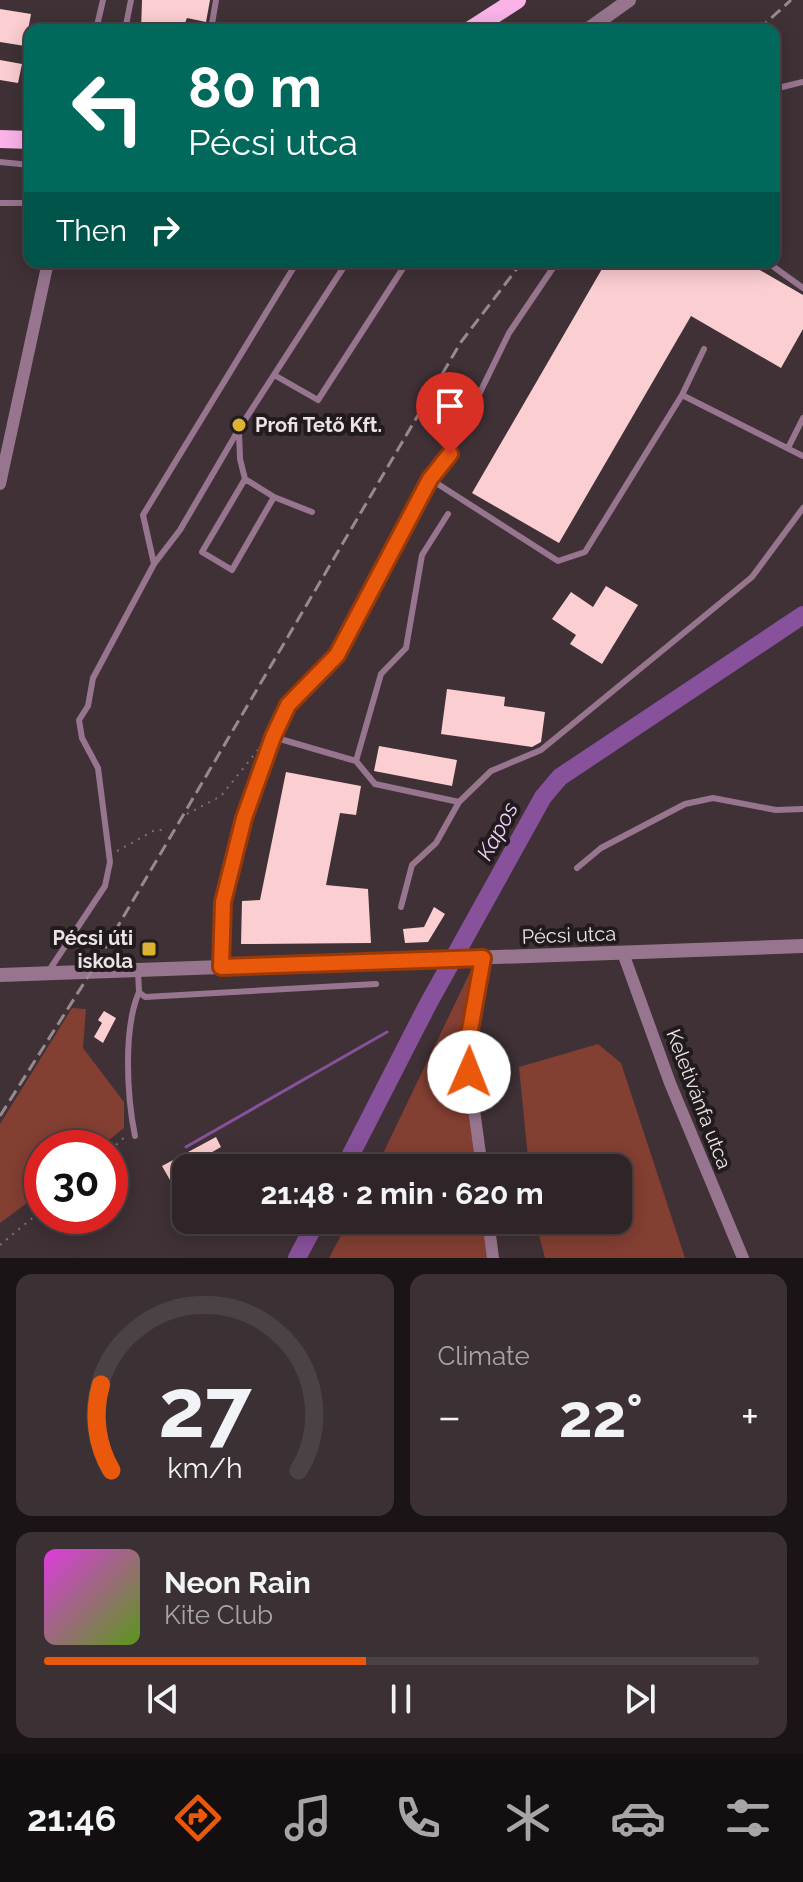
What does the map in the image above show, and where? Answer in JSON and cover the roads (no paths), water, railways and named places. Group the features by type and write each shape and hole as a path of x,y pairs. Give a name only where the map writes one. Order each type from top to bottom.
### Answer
{"main road":[{"path":"479,24 517,0"},
{"path":"0,139 24,140"}],"street":[{"path":"595,24 629,0"},
{"path":"0,484 47,268"},
{"name":"Pécsi utca","path":"0,975 803,946"},
{"name":"Keletivánfa utca","path":"623,953 675,1098 743,1258"},
{"path":"477,958 466,1052 480,1154"},
{"path":"490,1234 493,1258"}],"lane":[{"path":"97,24 103,0"},
{"path":"126,24 131,0"},
{"path":"212,24 216,0"},
{"path":"780,88 803,82"},
{"path":"0,162 24,164"},
{"path":"0,203 24,203"},
{"path":"154,564 143,515 293,268"},
{"path":"47,974 105,886 110,862 98,768 82,738 79,720 88,706 93,678 154,564 180,530 239,429 343,268"},
{"path":"276,376 318,400 403,268"},
{"path":"221,967 223,902 244,818 288,705 337,655 414,507 455,446 509,333 553,268"},
{"path":"775,268 803,288"},
{"path":"430,479 558,561 585,552 682,395 704,349"},
{"path":"682,395 803,456"},
{"path":"788,448 803,418"},
{"path":"239,429 240,459 245,479 274,497 312,512"},
{"path":"450,454 446,439 449,432 455,439 455,446"},
{"path":"245,479 202,552 232,570 274,497"},
{"path":"401,907 412,865 436,843 459,802 491,771 541,750 752,577 803,508"},
{"path":"356,761 381,674 406,648 422,555 448,514"},
{"path":"273,737 356,761 375,784 459,802"},
{"path":"577,868 601,848 685,804 713,798 776,810 803,809"},
{"path":"134,1132 129,1101 131,1018 139,992 138,971"},
{"path":"139,992 145,997 376,984"}],"waterway":[{"name":"Kapos","path":"351,1154 427,1006 543,797 560,777 803,615"},
{"path":"186,1147 387,1032"},
{"name":"Kapos","path":"297,1258 310,1234"}],"railway":[{"path":"765,24 791,0"},
{"path":"0,1116 91,972 461,342 517,268"}],"place":[{"name":"Profi Tető Kft.","path":"239,425"},
{"name":"Pécsi úti iskola","path":"149,949"}]}
